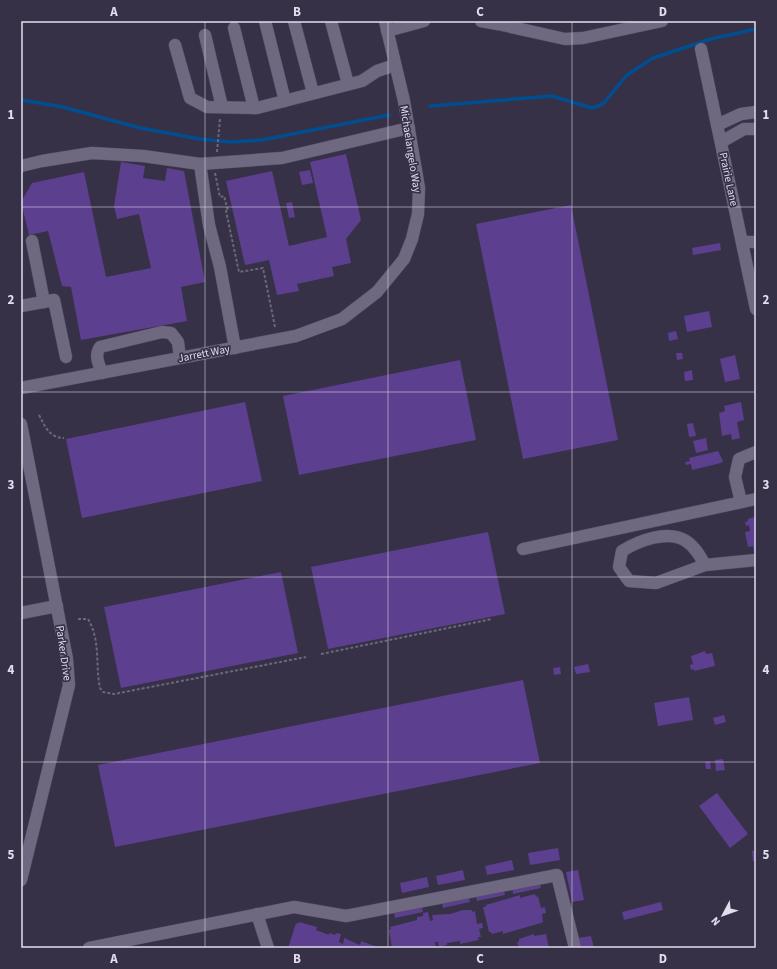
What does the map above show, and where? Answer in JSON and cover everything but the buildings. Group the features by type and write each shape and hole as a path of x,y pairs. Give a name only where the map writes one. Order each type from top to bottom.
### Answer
{"street":[{"path":"265,21 285,100"},
{"path":"294,21 313,93"},
{"path":"331,21 348,84"},
{"path":"386,26 424,21"},
{"path":"481,21 498,22 566,39 582,38 662,21"},
{"name":"Michaelangelo Way","path":"377,292 404,259 412,239 418,214 419,188 409,128 386,26"},
{"path":"234,28 254,108"},
{"path":"206,35 222,107"},
{"path":"175,45 190,98 208,107 254,108 362,81 377,70 395,65"},
{"name":"Prairie Lane","path":"701,49 756,307"},
{"path":"717,125 741,114 756,112"},
{"path":"21,166 92,153 143,156 200,164 282,158 409,128"},
{"path":"721,142 744,129 756,129"},
{"path":"200,164 209,225 220,267 235,348"},
{"path":"32,241 44,302"},
{"path":"742,242 756,242"},
{"name":"Jarrett Way","path":"21,388 296,336 342,319 377,292"},
{"path":"21,306 54,300 66,357"},
{"path":"102,373 97,358 97,352 100,347 162,332 171,333 178,342 180,358"},
{"name":"Parker Drive","path":"21,424 67,658 69,685 25,846 21,880"},
{"path":"741,502 735,477 739,459 756,452"},
{"path":"524,549 756,499"},
{"path":"705,565 697,552 685,540 664,536 637,542 622,551 619,567 629,581 656,582 705,565 756,560"},
{"path":"21,613 57,606"},
{"path":"89,948 294,907 346,916 557,875 575,948"},
{"path":"257,914 268,948"}],"path":[{"path":"217,156 220,123"},
{"path":"215,170 220,197 224,196 228,210 226,211 239,272 263,268 275,327"},
{"path":"39,415 51,435 57,438 64,438"},
{"path":"78,619 88,619 91,624 96,640 100,688 107,694 306,657"},
{"path":"321,654 492,619"}],"waterway":[{"path":"430,106 552,96 592,108 603,104 627,75 653,58 711,39 756,29"},
{"path":"21,100 63,107 140,128 200,139 231,142 262,140 389,115"}]}
